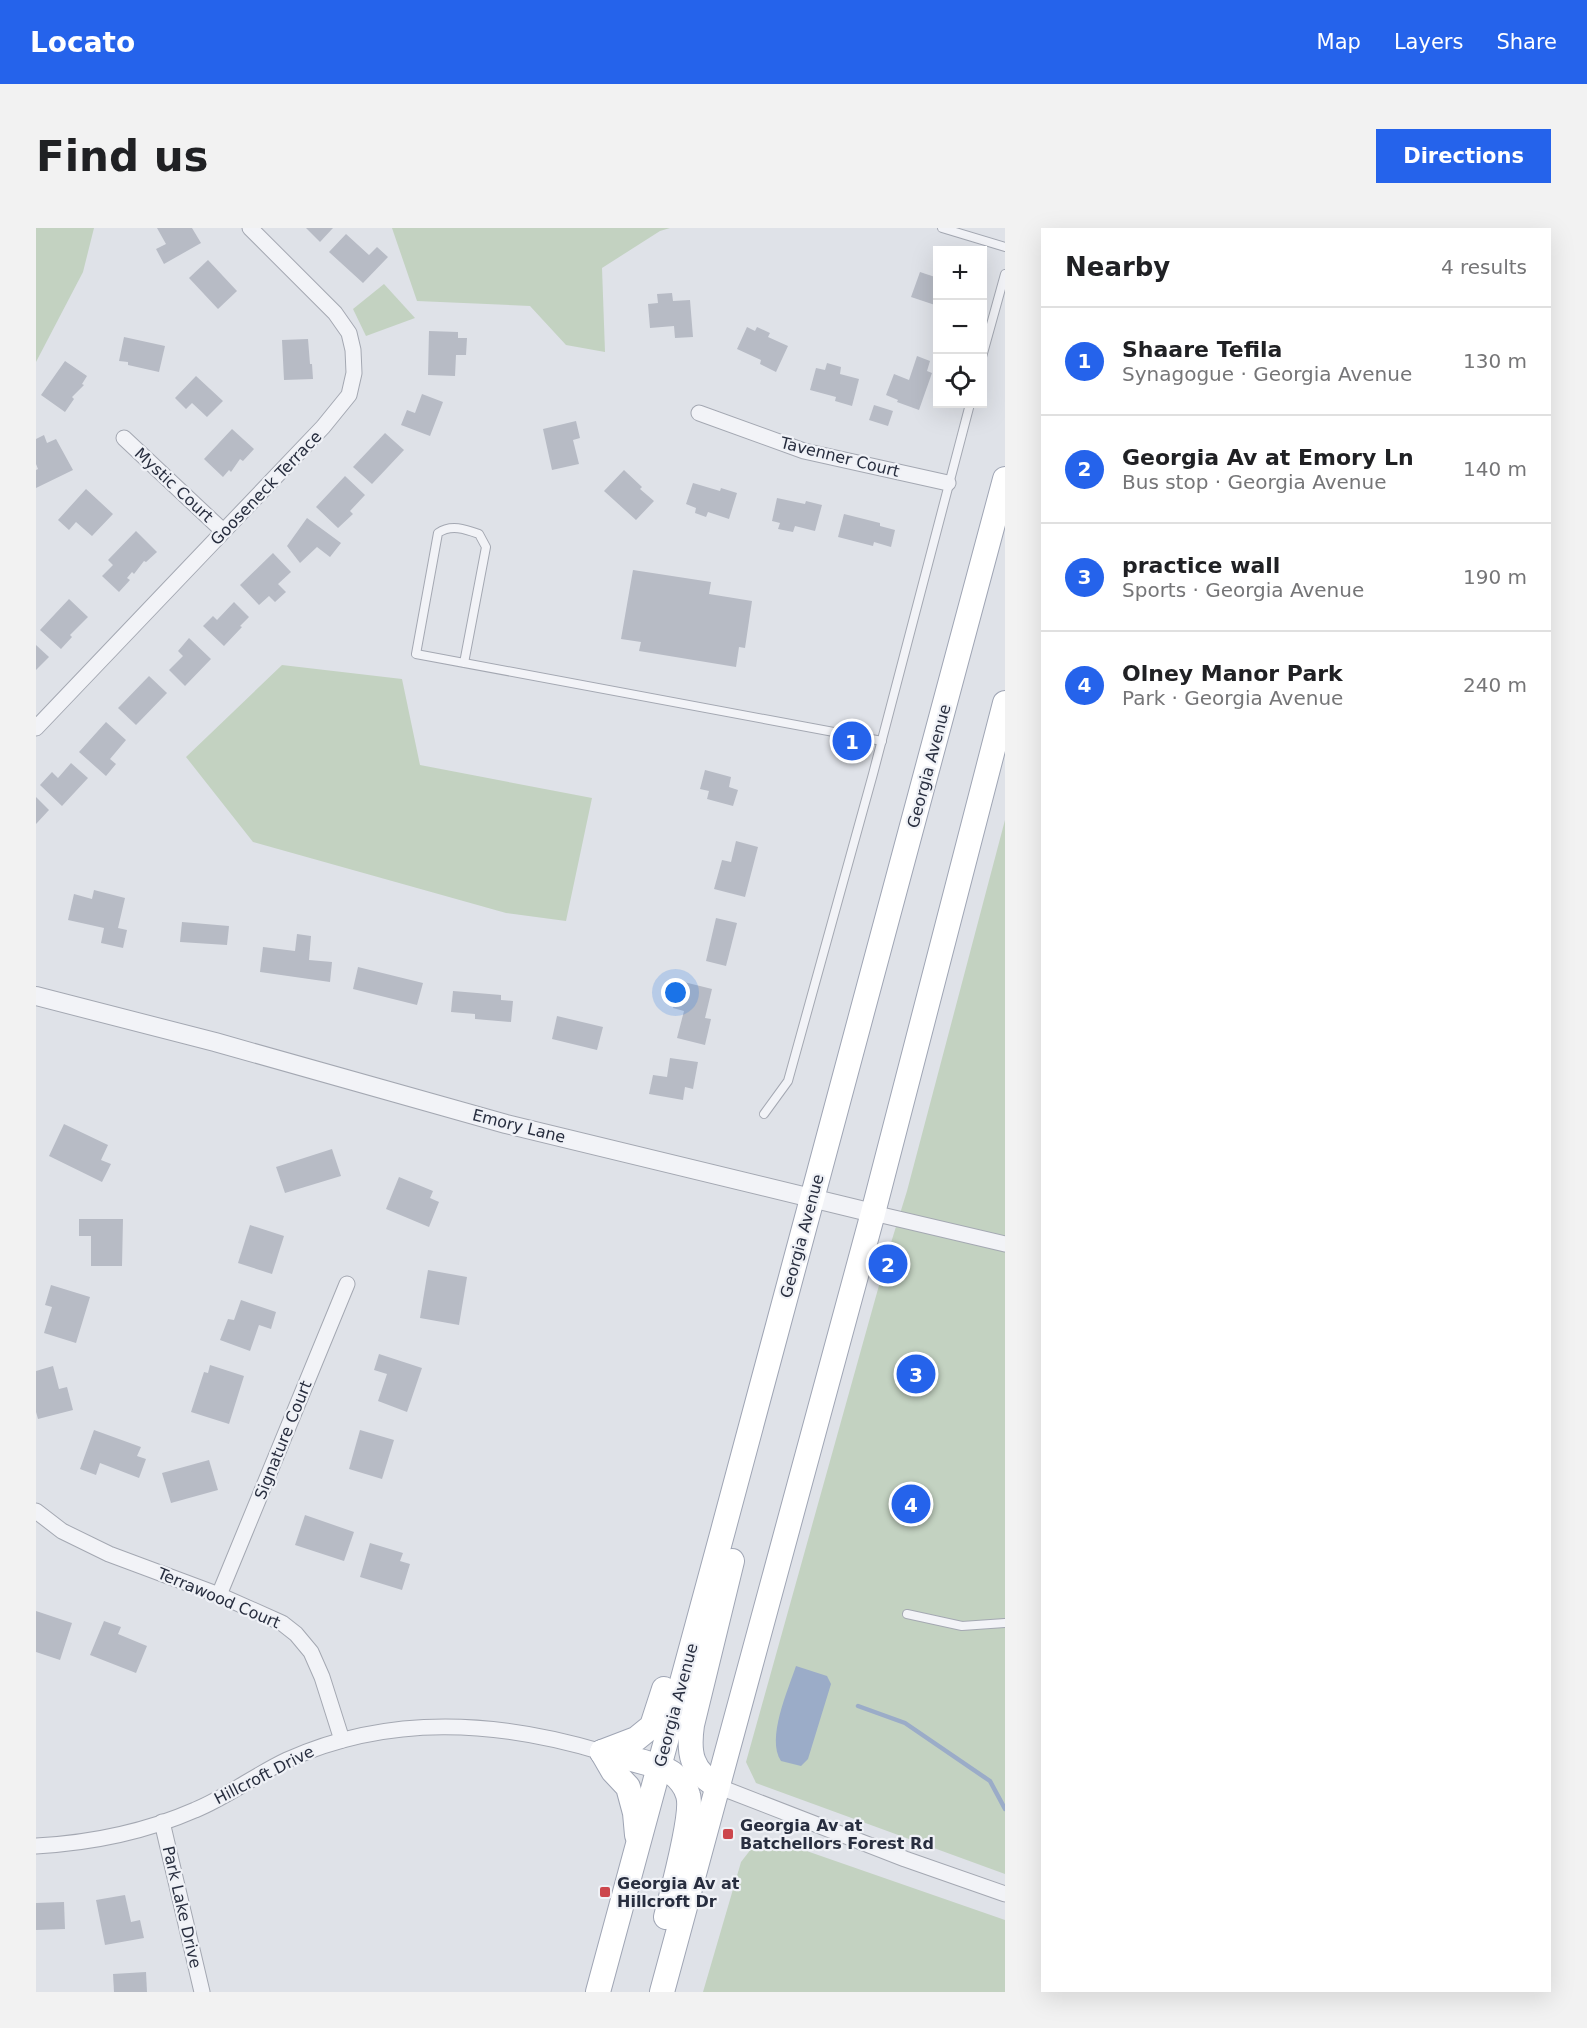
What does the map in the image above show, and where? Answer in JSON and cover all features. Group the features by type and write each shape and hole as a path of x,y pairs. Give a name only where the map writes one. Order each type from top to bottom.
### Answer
{"main road":[{"name":"Georgia Avenue","path":"598,1992 1005,479"},
{"path":"662,1992 873,1213 1005,703"},
{"path":"717,1786 700,1774 691,1755 690,1743 733,1554 724,1527"},
{"path":"602,1752 636,1739 652,1726 666,1681 680,1649 701,1615"},
{"path":"602,1752 659,1767 672,1773 685,1787 689,1806 653,1992"},
{"path":"602,1752 613,1771 628,1787 635,1813 638,1848"}],"street":[{"name":"Gooseneck Terrace","path":"36,728 324,427 349,395 354,373 353,350 349,333 335,313 250,228"},
{"name":"Tavenner Court","path":"699,413 804,451 948,483"},
{"name":"Mystic Court","path":"124,438 223,531"},
{"name":"Emory Lane","path":"36,996 215,1042 506,1124 1005,1244"},
{"name":"Signature Court","path":"219,1595 347,1284"},
{"name":"Terrawood Court","path":"36,1511 62,1531 109,1554 219,1595 282,1623 296,1634 311,1652 322,1677 342,1740"},
{"name":"Hillcroft Drive","path":"36,1846 73,1844 162,1822 196,1810 286,1761 342,1740 382,1731 424,1726 467,1726 561,1739 602,1752"},
{"path":"717,1786 905,1859 1005,1894"},
{"name":"Park Lake Drive","path":"162,1822 202,1992"}],"lane":[{"path":"942,228 1005,247"},
{"path":"983,354 1005,274"},
{"path":"764,1114 788,1081 882,741 969,408"},
{"path":"464,663 486,547 479,534 464,528 446,527 438,533 416,654 464,663 882,741"},
{"path":"907,1614 962,1626 1005,1623"}],"green space":[{"path":"36,228 94,228 83,272 36,362"},
{"path":"392,228 670,228 660,231 602,268 605,352 566,345 530,306 417,301"},
{"path":"384,284 415,318 366,336 353,309"},
{"path":"282,665 402,679 420,765 592,798 566,921 506,913 253,842 186,757"},
{"path":"1005,820 1005,1874 756,1783 746,1762 907,1191"},
{"path":"758,1840 775,1840 1005,1920 1005,1992 703,1992 741,1862"}],"water":[{"path":"796,1666 827,1676 831,1684 808,1759 801,1766 781,1761 777,1752 776,1740 780,1714"}],"building":[{"path":"157,228 192,228 201,243 164,264 156,249 166,244"},
{"path":"306,228 333,228 320,242"},
{"path":"346,234 369,255 377,247 388,257 363,283 329,252"},
{"path":"208,260 237,291 218,309 189,278"},
{"path":"920,272 933,276 933,304 911,297"},
{"path":"672,293 673,301 690,300 693,337 675,338 674,326 650,328 648,304 658,303 657,294"},
{"path":"747,327 755,331 757,327 770,333 768,337 788,346 776,372 760,364 761,360 737,349"},
{"path":"429,331 458,332 458,338 467,338 466,355 456,355 455,376 428,375"},
{"path":"124,337 165,346 159,372 119,361"},
{"path":"308,339 313,379 284,380 282,340"},
{"path":"917,356 930,361 927,371 932,373 919,410 897,402 898,400 886,395 894,374 909,380"},
{"path":"65,361 87,376 82,384 84,385 72,397 74,399 65,412 41,395"},
{"path":"827,363 841,367 840,374 859,379 852,406 835,401 836,397 810,390 816,368 825,370"},
{"path":"196,376 223,401 207,417 192,403 186,409 175,398"},
{"path":"422,394 443,402 430,436 401,425 407,410 415,413"},
{"path":"874,405 893,411 888,426 869,420"},
{"path":"576,421 580,438 573,440 579,464 552,470 543,429"},
{"path":"232,429 254,449 243,461 240,459 231,472 229,470 223,477 204,459"},
{"path":"385,433 404,450 372,484 353,467"},
{"path":"44,435 47,443 56,439 73,470 36,488 36,470 38,469 36,439"},
{"path":"624,470 654,501 636,520 604,491"},
{"path":"345,476 365,495 350,511 353,514 338,528 316,507"},
{"path":"693,483 720,491 721,488 737,493 729,519 708,512 706,517 695,513 696,508 686,504"},
{"path":"86,489 113,514 92,536 76,522 69,530 58,520"},
{"path":"777,498 822,505 815,531 795,526 793,532 778,529 780,523 772,521"},
{"path":"844,514 880,523 880,526 895,530 891,547 874,542 873,546 838,537"},
{"path":"307,518 341,543 330,557 317,547 300,563 287,546"},
{"path":"136,531 157,552 146,562 144,561 134,574 132,572 127,578 130,580 119,592 102,576 113,565 108,560"},
{"path":"273,553 291,572 278,584 286,592 275,602 269,596 259,605 240,585"},
{"path":"633,570 711,582 709,594 752,601 745,648 739,647 736,667 639,651 641,642 621,639"},
{"path":"69,599 88,617 70,635 72,637 61,649 40,630"},
{"path":"234,602 249,617 224,646 203,626 213,616 217,620"},
{"path":"189,638 211,659 185,686 169,670 183,656 178,651"},
{"path":"36,645 49,657 36,670"},
{"path":"149,676 167,693 136,725 118,708"},
{"path":"106,722 126,740 110,759 116,764 106,776 79,752"},
{"path":"71,763 88,778 62,806 40,785 52,772 58,778"},
{"path":"705,770 731,777 729,787 738,790 733,806 707,799 709,791 700,789"},
{"path":"36,797 49,810 36,824"},
{"path":"736,841 758,847 745,897 714,889 722,860 731,862"},
{"path":"94,890 125,898 118,928 127,930 123,948 101,943 104,928 68,920 74,894 92,899"},
{"path":"716,918 737,923 726,966 706,961"},
{"path":"182,922 229,926 227,945 180,942"},
{"path":"297,934 311,936 309,960 332,962 330,982 260,972 263,947 295,951"},
{"path":"358,967 423,983 417,1005 353,989"},
{"path":"680,981 712,989 705,1018 711,1019 705,1045 677,1038 684,1011 673,1008"},
{"path":"453,991 501,995 501,1000 513,1001 511,1022 475,1019 475,1014 451,1012"},
{"path":"557,1016 603,1027 597,1050 552,1039"},
{"path":"670,1058 698,1062 693,1089 685,1087 683,1100 649,1094 653,1075 667,1077"},
{"path":"64,1124 108,1145 101,1160 111,1164 102,1182 49,1156"},
{"path":"332,1149 341,1176 285,1193 276,1167"},
{"path":"399,1177 433,1191 430,1198 439,1202 429,1227 386,1209"},
{"path":"79,1219 123,1219 122,1266 91,1266 91,1236 79,1236"},
{"path":"250,1225 284,1236 272,1274 238,1263"},
{"path":"428,1270 467,1277 459,1325 420,1318"},
{"path":"51,1285 90,1297 76,1343 44,1333 52,1307 45,1305"},
{"path":"241,1300 276,1312 271,1329 259,1325 250,1351 220,1340 228,1319 234,1320"},
{"path":"379,1354 422,1368 407,1412 378,1401 387,1374 374,1370"},
{"path":"210,1365 244,1376 229,1424 191,1412 204,1372 208,1373"},
{"path":"53,1366 59,1389 67,1387 73,1410 38,1419 36,1371"},
{"path":"94,1430 141,1447 137,1456 146,1459 139,1478 100,1463 96,1475 80,1469"},
{"path":"360,1430 394,1440 382,1479 349,1469"},
{"path":"209,1460 218,1490 171,1503 162,1473"},
{"path":"305,1515 354,1532 344,1561 295,1545"},
{"path":"370,1543 403,1553 400,1561 410,1564 402,1590 360,1577"},
{"path":"36,1611 72,1623 60,1660 36,1652"},
{"path":"104,1621 121,1627 118,1634 147,1646 136,1673 90,1655"},
{"path":"125,1895 131,1922 140,1920 144,1938 105,1945 96,1900"},
{"path":"64,1902 65,1929 36,1930 36,1903"},
{"path":"146,1972 147,1992 114,1992 113,1974"}],"waterway":[{"path":"858,1706 905,1723 990,1781 1005,1809"}],"place":[{"name":"Shaare Tefila","path":"852,741"},
{"name":"Georgia Av at Emory Ln","path":"888,1264"},
{"name":"practice wall","path":"916,1374"},
{"name":"Olney Manor Park","path":"911,1504"},
{"name":"Georgia Av at Batchellors Forest Rd","path":"728,1834"},
{"name":"Georgia Av at Hillcroft Dr","path":"605,1892"}]}
